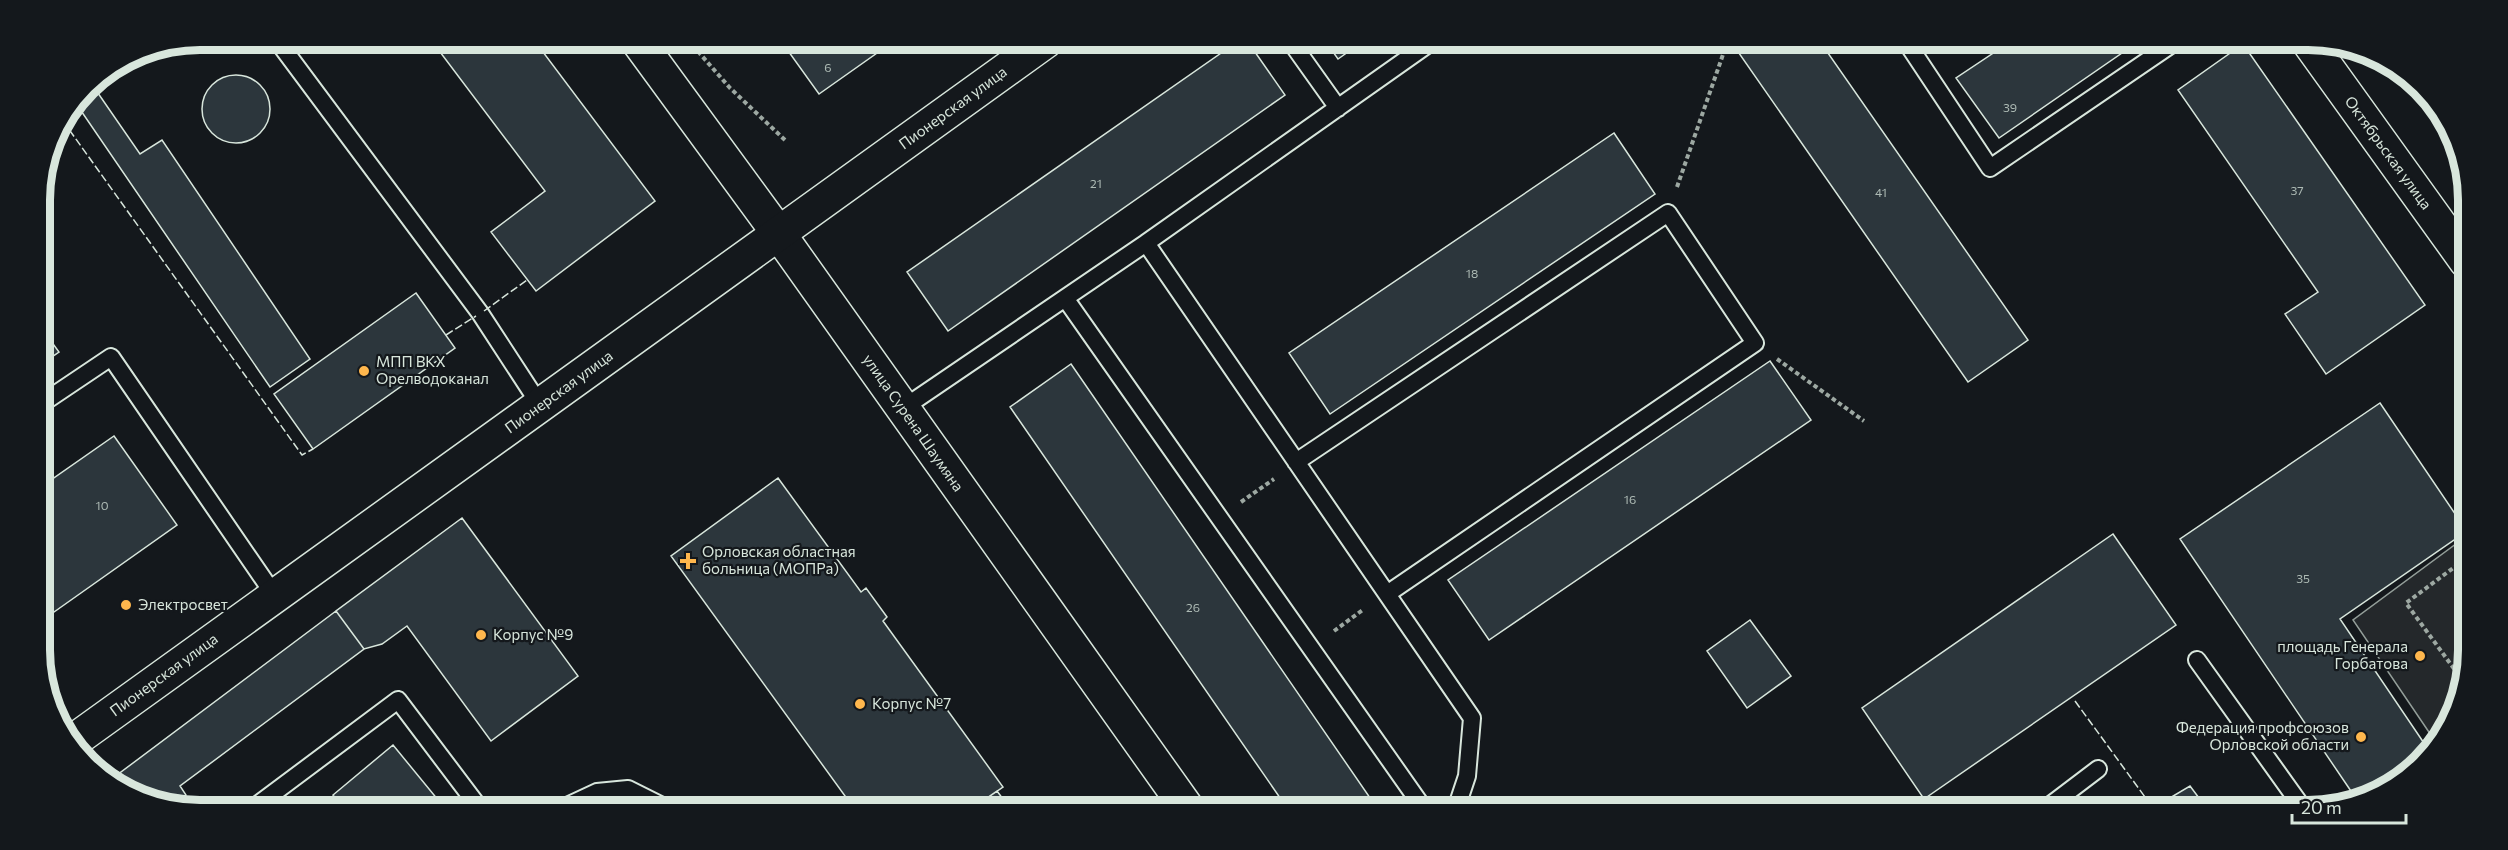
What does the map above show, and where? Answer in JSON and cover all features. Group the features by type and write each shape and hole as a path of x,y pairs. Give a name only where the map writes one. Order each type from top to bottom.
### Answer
{"main road":[{"name":"улица Сурена Шаумяна","path":"645,50 1181,800"},
{"name":"Пионерская улица","path":"78,738 1034,50"},
{"name":"Октябрьская улица","path":"2315,50 2458,250"}],"lane":[{"path":"284,50 480,314 540,405"},
{"path":"1297,50 1338,108"},
{"path":"902,409 1146,243 1420,50"},
{"path":"1912,50 1990,168 2163,50"},
{"path":"1296,462 1668,213 1755,343 1387,594"},
{"path":"1146,243 1472,718 1467,776 1459,800"},
{"path":"1065,298 1418,800"},
{"path":"50,397 111,357 275,596"},
{"path":"2197,660 2297,800"},
{"path":"264,800 398,700 473,800"},
{"path":"2057,800 2098,769"},
{"path":"580,800 597,792 628,789 650,800"}],"path":[{"path":"697,50 729,88 786,141"},
{"path":"1668,213 1725,50"},
{"path":"1755,343 1864,422"},
{"path":"1220,518 1296,462"},
{"path":"2457,672 2406,603 2458,564"},
{"path":"1310,647 1387,594"}],"shaded area":[{"name":"площадь Генерала Горбатова","path":"2458,542 2457,670 2451,699 2431,736 2353,620"}],"building":[{"path":"439,50 542,50 655,201 536,291 491,232 545,191"},
{"path":"787,50 881,50 819,94"},
{"path":"1226,50 1254,50 1285,95 948,331 907,272"},
{"path":"1332,50 1351,50 1338,59"},
{"path":"1737,50 1826,50 2028,340 1968,382"},
{"path":"1998,50 2126,50 1999,138 1956,78"},
{"path":"2235,50 2247,50 2425,305 2326,374 2285,314 2318,292 2178,90"},
{"path":"229,75 243,75 255,80 265,90 270,109 265,128 255,138 243,143 229,143 217,138 207,128 202,116 202,102 207,90 217,80"},
{"path":"96,91 140,154 162,140 310,359 270,387 80,109"},
{"path":"1614,133 1655,194 1330,414 1289,353"},
{"name":"МПП ВКХ Орелводоканал","path":"416,293 455,348 313,449 274,394"},
{"path":"50,340 59,352 50,358"},
{"path":"1770,361 1811,420 1489,640 1448,580"},
{"path":"1071,364 1371,800 1281,800 1010,407"},
{"path":"2380,403 2458,518 2458,537 2340,619 2425,744 2421,749 2400,769 2375,785 2353,794 2180,539"},
{"path":"114,436 177,525 54,612 50,606 50,481"},
{"name":"Корпус №7","path":"778,478 861,592 866,588 887,617 883,621 1003,787 984,800 848,800 671,556"},
{"name":"Корпус №9","path":"462,518 578,676 491,741 407,626 382,644 364,649 336,611"},
{"path":"2113,534 2176,625 1924,799 1862,708"},
{"path":"336,611 364,649 180,786 186,795 180,799 142,789 117,775"},
{"path":"1750,620 1791,676 1747,708 1707,651"},
{"path":"393,745 438,800 337,800 333,795"},
{"path":"2190,786 2200,800 2166,800"},
{"path":"997,791 1004,800 984,800"}],"fence":[{"path":"68,128 302,455 313,449"},
{"path":"484,311 527,280"},
{"path":"446,335 476,316"},
{"path":"2075,701 2147,800"}],"place":[{"name":"МПП ВКХ Орелводоканал","path":"364,371"},
{"name":"Орловская областная больница (МОПРа)","path":"688,561"},
{"name":"Электросвет","path":"126,605"},
{"name":"Корпус №9","path":"481,635"},
{"name":"площадь Генерала Горбатова","path":"2420,656"},
{"name":"Корпус №7","path":"860,704"},
{"name":"Федерация профсоюзов Орловской области","path":"2361,737"}]}
